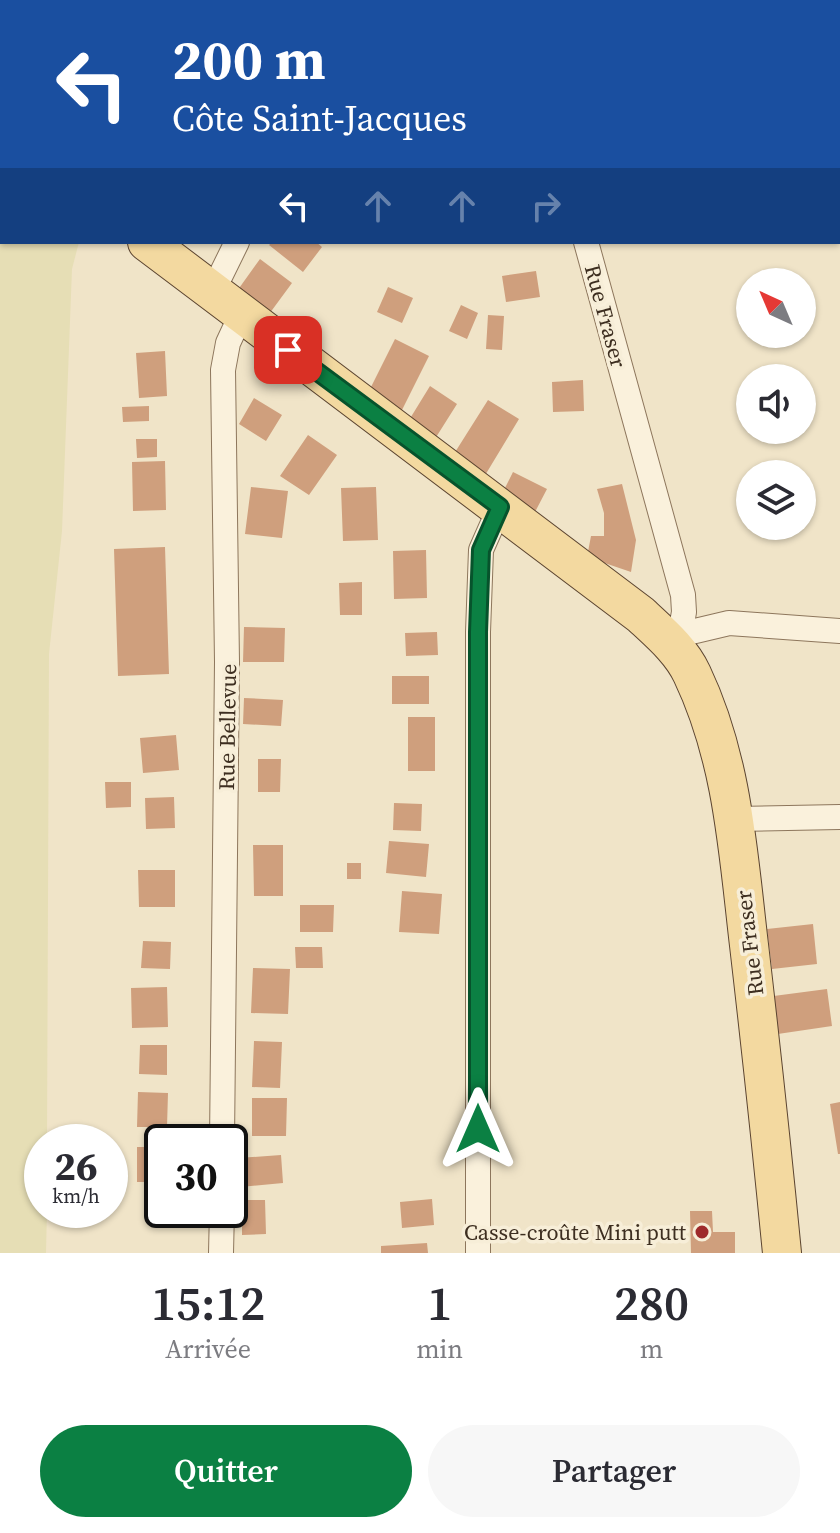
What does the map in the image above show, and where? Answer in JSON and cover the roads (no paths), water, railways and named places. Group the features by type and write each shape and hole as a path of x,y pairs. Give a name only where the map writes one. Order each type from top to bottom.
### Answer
{"main road":[{"path":"150,244 641,615 682,633"},
{"name":"Rue Fraser","path":"682,633 691,671 721,749 735,819 782,1253"}],"street":[{"name":"Rue Bellevue","path":"222,1124 227,662 223,370 228,343 227,304 237,244"},
{"name":"Rue Fraser","path":"587,244 683,595 682,633"},
{"path":"478,1253 478,632 481,550 500,507"},
{"path":"682,633 729,623 840,631"},
{"path":"735,819 840,817"},
{"path":"221,1253 222,1228"}],"place":[{"name":"Casse-croûte Mini putt","path":"702,1232"}]}
